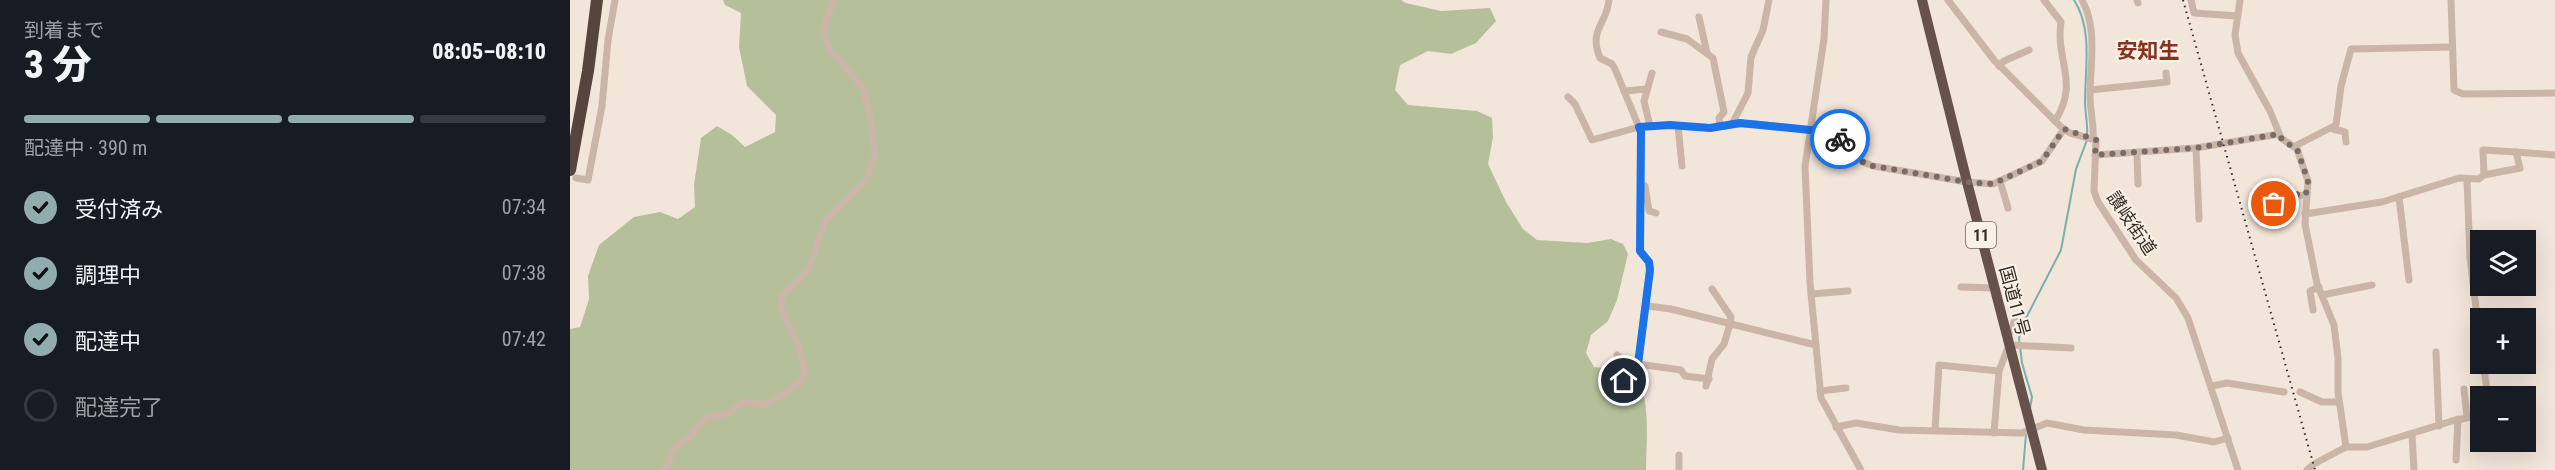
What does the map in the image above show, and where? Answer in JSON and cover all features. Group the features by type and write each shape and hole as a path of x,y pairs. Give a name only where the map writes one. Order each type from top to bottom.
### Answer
{"highway":[{"path":"573,174 597,0"},
{"name":"国道11号","path":"1922,0 2042,470"}],"street":[{"path":"573,174 588,180 602,106 608,40 615,0"},
{"path":"662,470 666,467 674,447 690,437 706,418 729,412 743,402 764,405 771,402 800,383 805,373 799,347 781,309 782,296 809,268 825,221 866,180 875,156 870,115 862,88 830,50 824,34 825,23 834,0"},
{"path":"1609,0 1595,37 1597,52 1600,58 1612,64 1615,69 1641,132 1640,251 1649,262 1650,270 1638,364 1629,380 1624,381 1626,363 1617,355"},
{"path":"1732,124 1748,93 1751,57 1763,30 1769,0"},
{"path":"1826,0 1824,39 1805,179 1811,294 1820,391 1836,427 1861,470"},
{"path":"1948,0 1999,66 2055,121 2070,133 2093,138"},
{"path":"2044,0 2061,22 2059,44 2067,76 2067,90 2055,121"},
{"name":"讃岐街道","path":"2082,0 2087,9 2092,42 2090,90 2093,138 2096,140 2094,190 2098,202 2136,260 2183,307 2195,336 2238,470"},
{"path":"2191,0 2194,13 2238,16"},
{"path":"2240,0 2235,44 2238,53 2270,111 2279,134 2285,143 2295,146 2333,129 2336,125 2341,86 2351,49 2452,47"},
{"path":"2451,0 2452,83 2457,93 2555,93"},
{"path":"1700,17 1707,53"},
{"path":"1660,32 1687,39 1713,58 1724,112 1719,118 1720,126"},
{"path":"1999,66 2004,61 2029,50"},
{"path":"1650,126 1644,101 1652,73"},
{"path":"2090,90 2167,82 2166,73"},
{"path":"1624,91 1647,89"},
{"path":"1568,97 1575,104 1592,140 1650,126 1710,128 1732,124 1756,124 1830,132 1863,162 1873,166 1986,185 2000,181 2042,161 2064,129"},
{"path":"1678,126 1683,154 1682,166"},
{"path":"2333,129 2345,132 2346,142"},
{"path":"2095,155 2196,148 2279,134"},
{"path":"2295,146 2308,181 2305,224 2320,291 2334,325 2346,447"},
{"path":"2196,148 2199,219"},
{"path":"2484,175 2483,150 2555,155"},
{"path":"2305,214 2374,204 2455,179 2479,179 2484,175 2520,168 2516,152"},
{"path":"2137,153 2138,184"},
{"path":"2467,180 2470,257 2476,308"},
{"path":"2000,181 2008,208"},
{"path":"1641,183 1645,186 1649,211 1656,213"},
{"path":"2261,192 2265,203 2270,204 2300,193 2306,194"},
{"path":"2399,197 2409,280"},
{"path":"2313,310 2310,291 2372,285"},
{"path":"1961,287 1995,288"},
{"path":"1638,364 1681,370 1685,376 1707,383 1712,359 1724,344 1731,317 1712,289"},
{"path":"1811,294 1848,291"},
{"path":"1647,306 1671,309 1816,345"},
{"path":"1994,433 1999,371 2015,320"},
{"path":"2009,342 2071,348"},
{"path":"2436,352 2439,426"},
{"path":"1935,430 1939,365 1999,371"},
{"path":"2212,387 2227,383 2284,392"},
{"path":"1820,391 1846,388"},
{"path":"2464,389 2467,417"},
{"path":"2300,392 2322,402 2340,402"},
{"path":"2307,470 2346,447 2367,447 2470,417"},
{"path":"2456,460 2458,419"},
{"path":"1836,427 1856,423 1899,430 2022,433 2047,423 2084,430 2176,435 2214,442 2228,438"},
{"path":"2412,435 2414,470"},
{"path":"1679,455 1679,470"}],"green space":[{"path":"723,0 1401,0 1441,11 1490,8 1496,21 1476,43 1451,54 1428,51 1400,65 1395,90 1408,105 1477,111 1492,118 1493,137 1488,164 1506,202 1523,229 1537,240 1587,243 1611,239 1623,244 1628,254 1617,300 1608,321 1591,335 1586,353 1594,367 1617,369 1629,366 1637,376 1645,401 1646,470 570,470 570,329 580,327 589,299 588,276 599,245 634,217 660,212 678,219 695,207 694,185 701,138 717,126 732,135 745,147 775,132 776,115 747,86 739,47 741,13 725,5"}],"waterway":[{"path":"2074,0 2080,11 2086,36 2087,135"},
{"path":"2030,408 2032,397 2022,363 2019,338 2024,322 2061,250 2076,169 2087,140"},
{"path":"2023,470 2026,434"}],"railway":[{"path":"2183,0 2315,470"}],"way so far":[{"path":"1840,139 1863,162 1873,166 1986,185 2027,170 2042,161 2064,129 2070,133 2096,140 2095,155 2196,148 2279,134 2285,143 2297,149 2308,181 2306,194 2300,193 2274,204"}],"district":[{"name":"安知生","path":"2148,51"}],"route":[{"path":"1624,381 1629,380 1638,364 1650,270 1646,256 1640,251 1642,178 1639,127 1670,125 1710,128 1740,123 1830,132 1840,139"}]}
